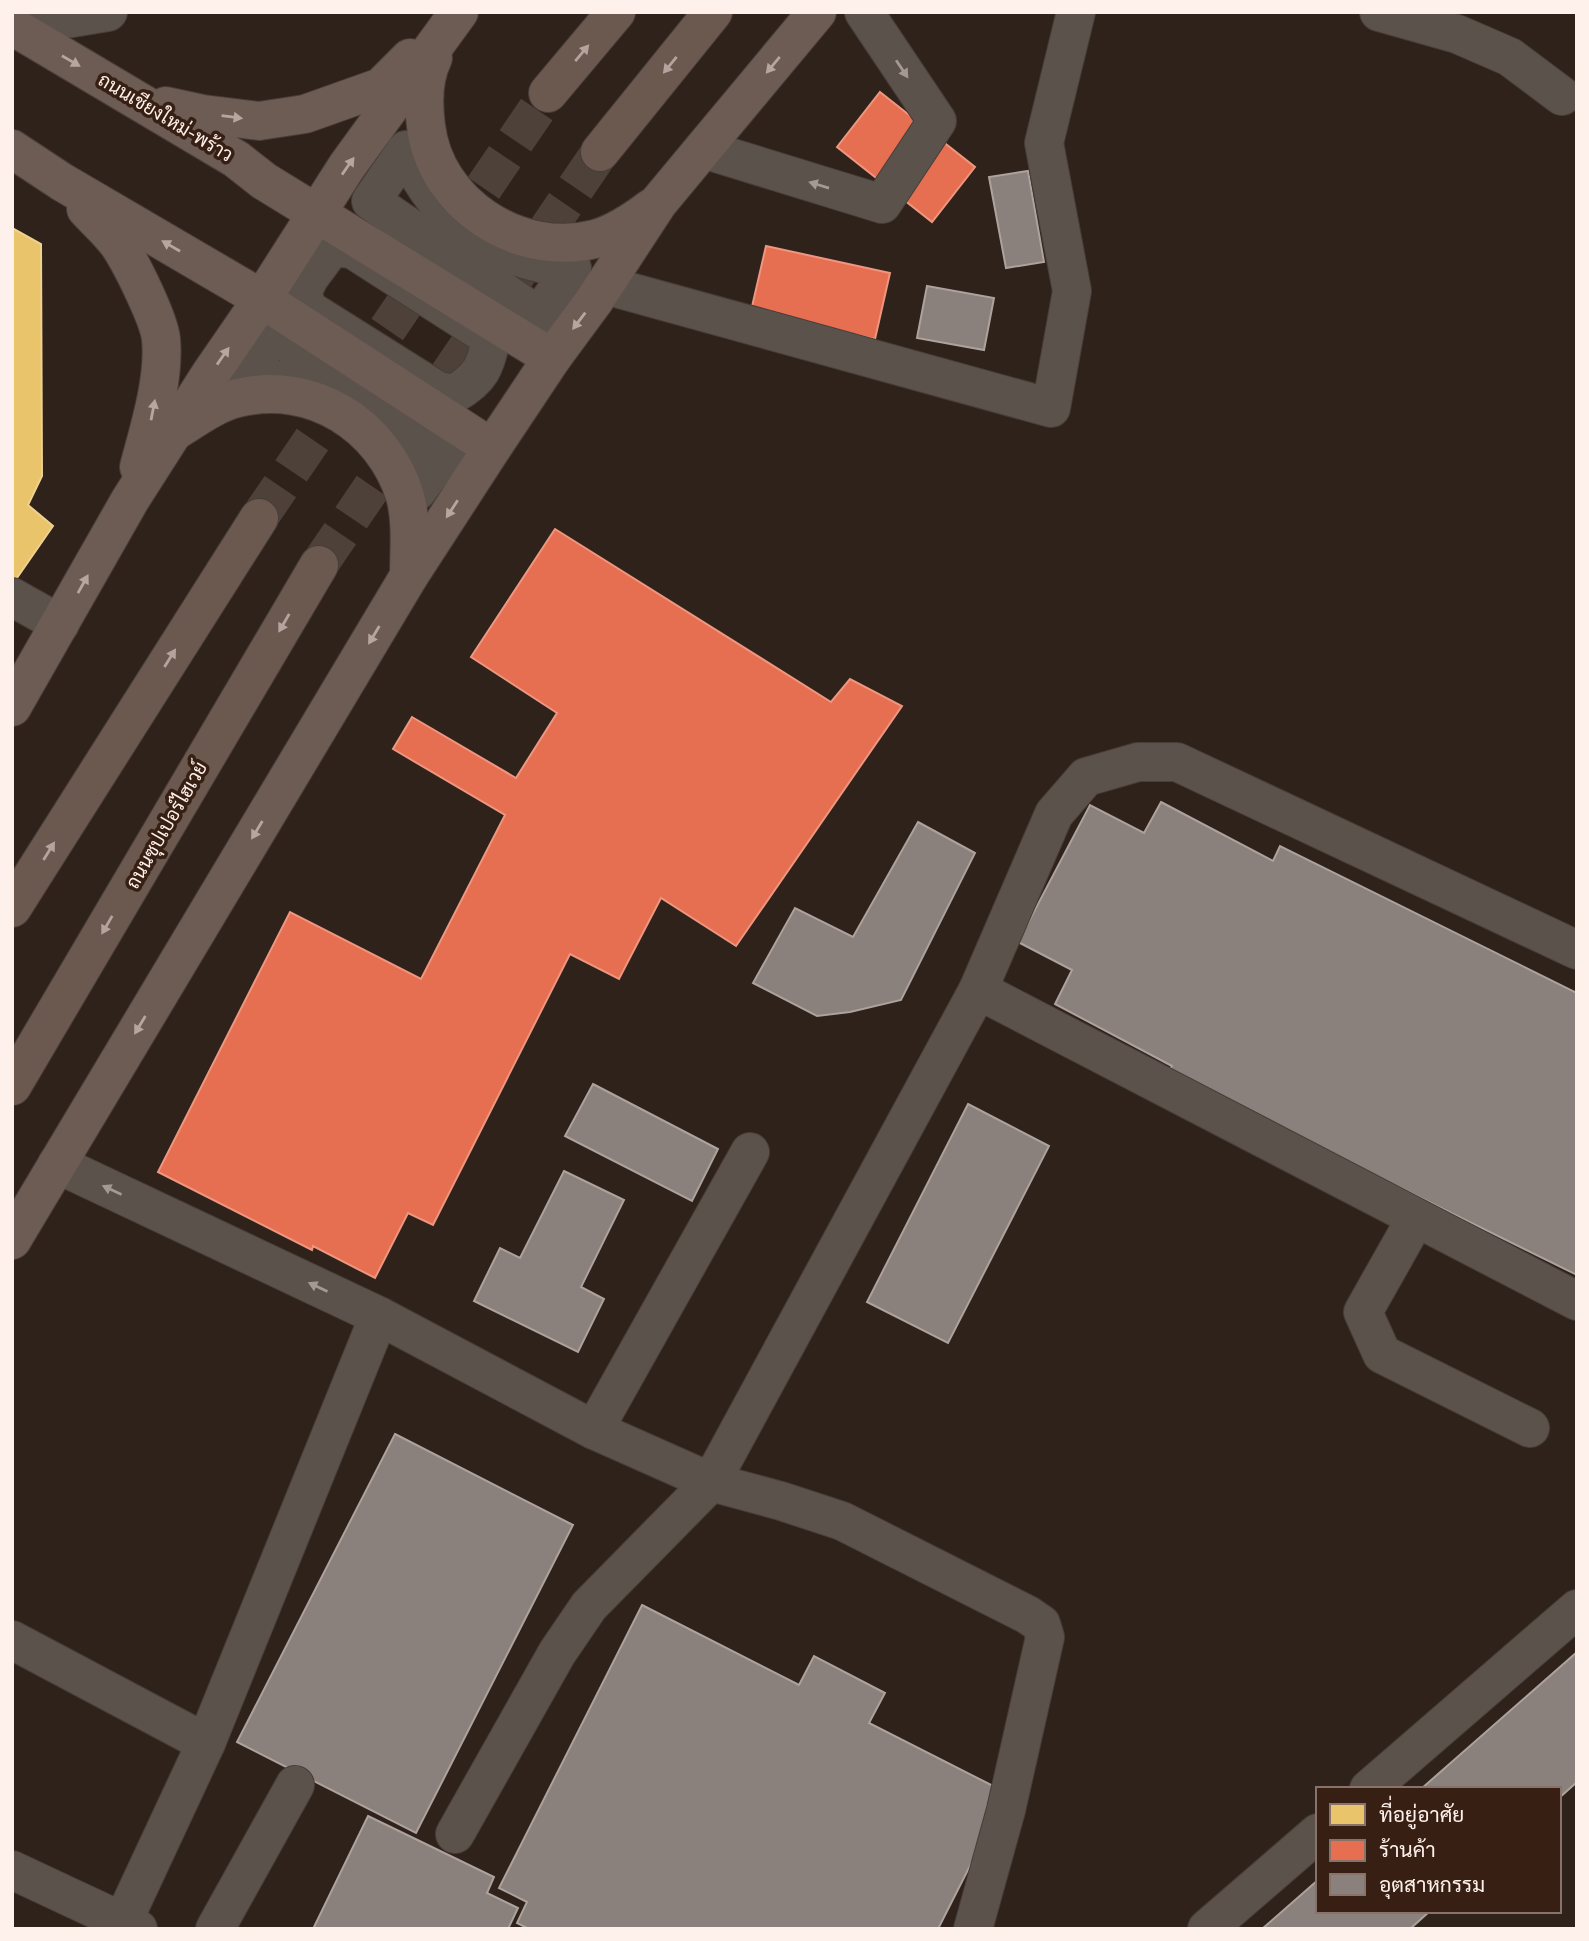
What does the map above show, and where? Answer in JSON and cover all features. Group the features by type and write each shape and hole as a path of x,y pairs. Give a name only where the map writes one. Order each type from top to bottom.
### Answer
{"highway":[{"path":"548,93 616,12"},
{"path":"600,152 713,12"},
{"path":"12,908 259,518"},
{"name":"ถนนซุปเปอร์ไฮเวย์","path":"12,1086 319,565"}],"main road":[{"path":"12,1240 409,576 552,358 588,276 658,203 817,12"},
{"path":"454,19 429,67 423,103 428,141 441,172 462,201 491,224 524,238 559,243 595,239 629,225 658,203"},
{"path":"140,101 204,114 259,121 305,114 381,87 454,19"},
{"path":"12,707 130,500 173,433 347,166 454,19"},
{"name":"ถนนเชียงใหม่-พร้าว","path":"12,25 236,159 264,181 552,358"},
{"path":"12,149 62,182 262,299 492,448"},
{"path":"62,182 119,245 158,323 161,340 160,368 149,431 130,500"},
{"path":"173,433 204,412 237,398 273,394 309,399 342,413 370,435 392,465 405,498 409,534 409,576"}],"street":[{"path":"12,25 108,12"},
{"path":"703,149 882,204 937,121 864,12"},
{"path":"588,276 539,316 371,201 406,150 429,193 461,227 481,241 513,257 588,276 1051,408 1072,291 1044,144 1076,12"},
{"path":"1379,12 1457,34 1510,57 1562,96"},
{"path":"332,247 352,249 491,338 487,362 470,384 454,394 438,391 306,308 303,291 309,278 332,247"},
{"path":"274,334 448,450 417,491 403,455 396,445 380,425 350,401 315,386 277,380 239,385 274,334"},
{"path":"12,597 60,624"},
{"path":"455,1835 557,1653 589,1606 711,1482 978,990 1054,814 1086,777 1138,762 1177,762 1577,950"},
{"path":"978,990 1577,1301"},
{"path":"594,1430 750,1152"},
{"path":"57,1164 379,1316 594,1430 711,1482 842,1521 1041,1624 1045,1637 1006,1810 973,1929"},
{"path":"1416,1218 1363,1312 1382,1354 1530,1428"},
{"path":"12,1870 131,1925 379,1316"},
{"path":"1371,1787 1577,1609"},
{"path":"12,1640 206,1743"},
{"path":"215,1929 295,1785"},
{"path":"1208,1929 1316,1835"}],"building: ที่อยู่อาศัย":[{"path":"12,228 41,244 42,476 28,505 53,526 12,585"}],"building: ร้านค้า":[{"path":"880,92 975,167 932,222 837,147"},
{"path":"766,246 890,273 875,339 751,311"},
{"path":"555,529 831,702 850,679 902,706 736,946 661,898 619,979 570,954 433,1225 408,1213 375,1278 313,1246 312,1250 158,1172 290,912 421,979 505,815 393,749 412,717 516,778 557,713 471,657"}],"building: อุตสาหกรรม":[{"path":"1028,171 1044,262 1006,268 989,177"},
{"path":"927,286 994,298 984,350 917,338"},
{"path":"1161,802 1273,861 1280,846 1577,993 1577,1275 1168,1073 1172,1066 1055,1004 1072,970 1018,942 1090,805 1144,833"},
{"path":"918,822 975,853 901,1000 850,1012 817,1016 753,983 795,908 853,937"},
{"path":"593,1084 718,1149 692,1201 565,1136"},
{"path":"968,1104 1049,1146 948,1343 867,1302"},
{"path":"564,1171 624,1200 581,1287 604,1299 578,1352 474,1301 500,1248 520,1258"},
{"path":"395,1434 573,1525 416,1833 237,1742"},
{"path":"642,1605 799,1685 814,1656 885,1693 869,1723 1007,1793 938,1929 529,1929 517,1923 527,1902 499,1888"},
{"path":"1577,1652 1577,1782 1561,1796 1561,1787 1423,1787"},
{"path":"368,1816 494,1877 487,1893 518,1908 508,1929 313,1929"},
{"path":"1316,1882 1316,1913 1428,1913 1410,1929 1262,1929"}],"tunnel":[{"path":"259,518 548,93"},
{"path":"319,565 600,152"}]}
